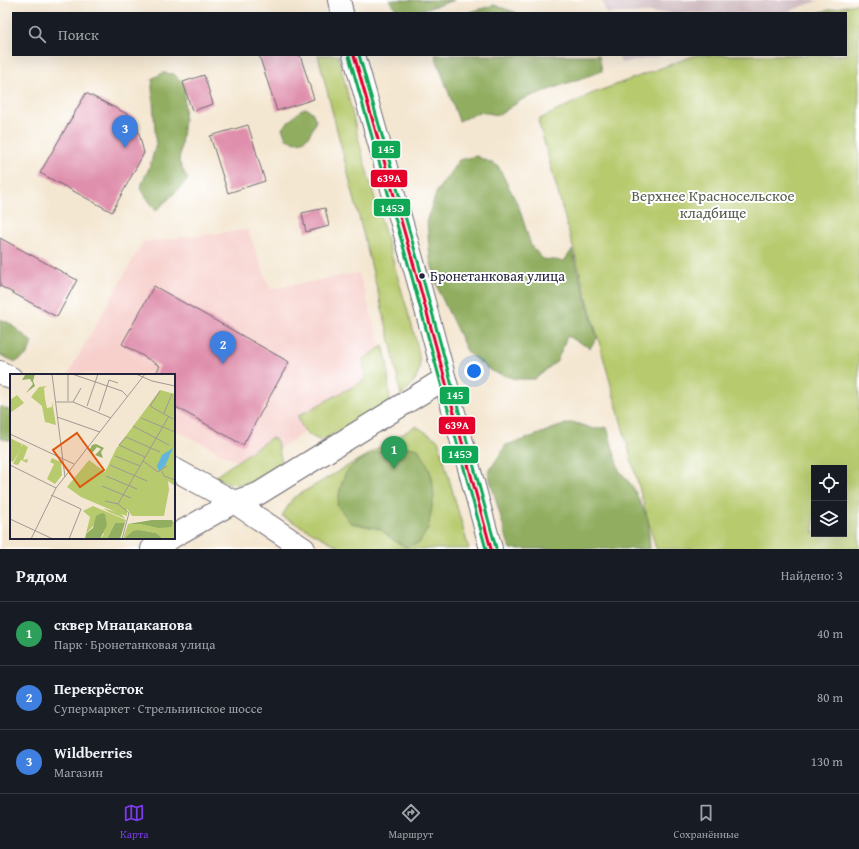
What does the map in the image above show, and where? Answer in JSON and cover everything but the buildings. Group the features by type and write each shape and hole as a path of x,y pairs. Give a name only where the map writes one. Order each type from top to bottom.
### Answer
{"main road":[{"path":"338,0 342,12"},
{"path":"354,56 418,280 491,549"},
{"path":"0,372 10,377"},
{"path":"175,535 234,502 258,494 444,379"},
{"path":"175,470 234,502 304,549"},
{"path":"152,549 169,539"}],"shaded area":[{"path":"602,0 820,0 787,12 606,12"},
{"path":"618,56 660,56 621,63"},
{"path":"248,230 270,289 359,273 390,381 248,467 175,430 175,374 68,374 143,242"}],"green space":[{"path":"389,0 454,0 434,7 411,12 398,12"},
{"name":"Верхнее Красносельское кладбище","path":"859,3 859,549 656,549 538,120 591,94 693,56 847,56 847,12 821,12"},
{"path":"494,5 514,12 470,12"},
{"path":"318,56 338,56 364,161 414,333 420,360 420,367 415,381 401,396 391,344"},
{"path":"435,56 599,56 602,71 523,99 499,115 480,112 459,121"},
{"path":"163,73 174,74 185,85 184,120 179,162 188,180 156,211 140,188 150,166 156,144 152,87 153,78"},
{"path":"306,108 312,112 316,120 309,136 298,142 286,139 282,128 301,110"},
{"path":"476,156 498,166 519,207 531,246 543,259 564,261 572,250 597,338 590,348 567,336 557,361 535,379 515,379 491,371 468,353 440,294 430,259 427,219 437,191 459,160"},
{"path":"0,319 9,323 32,342 28,354 16,362 0,355"},
{"path":"383,346 387,361 390,402 321,441 309,435 303,429 298,416 365,380 363,359"},
{"path":"0,406 10,411 10,441 0,438"},
{"path":"572,422 594,429 607,427 619,470 633,487 648,519 650,549 510,549 488,473 506,445"},
{"path":"416,426 438,440 469,549 343,549 282,516 293,498"},
{"path":"273,438 277,441 282,463 258,479 244,484 236,484 216,478 216,476 269,439"},
{"path":"397,445 418,449 426,461 432,477 434,496 428,529 419,543 405,547 380,529 351,523 337,505 343,480 347,471 359,461"}],"transit line":[{"name":"145Э","path":"349,56 413,281 486,549"},
{"name":"639А","path":"354,56 418,280 491,549"},
{"name":"145","path":"359,56 423,279 496,548"}],"place":[{"name":"Wildberries","path":"125,148"},
{"name":"Бронетанковая улица","path":"422,276"},
{"name":"Перекрёсток","path":"223,364"},
{"name":"сквер Мнацаканова","path":"394,469"}]}
